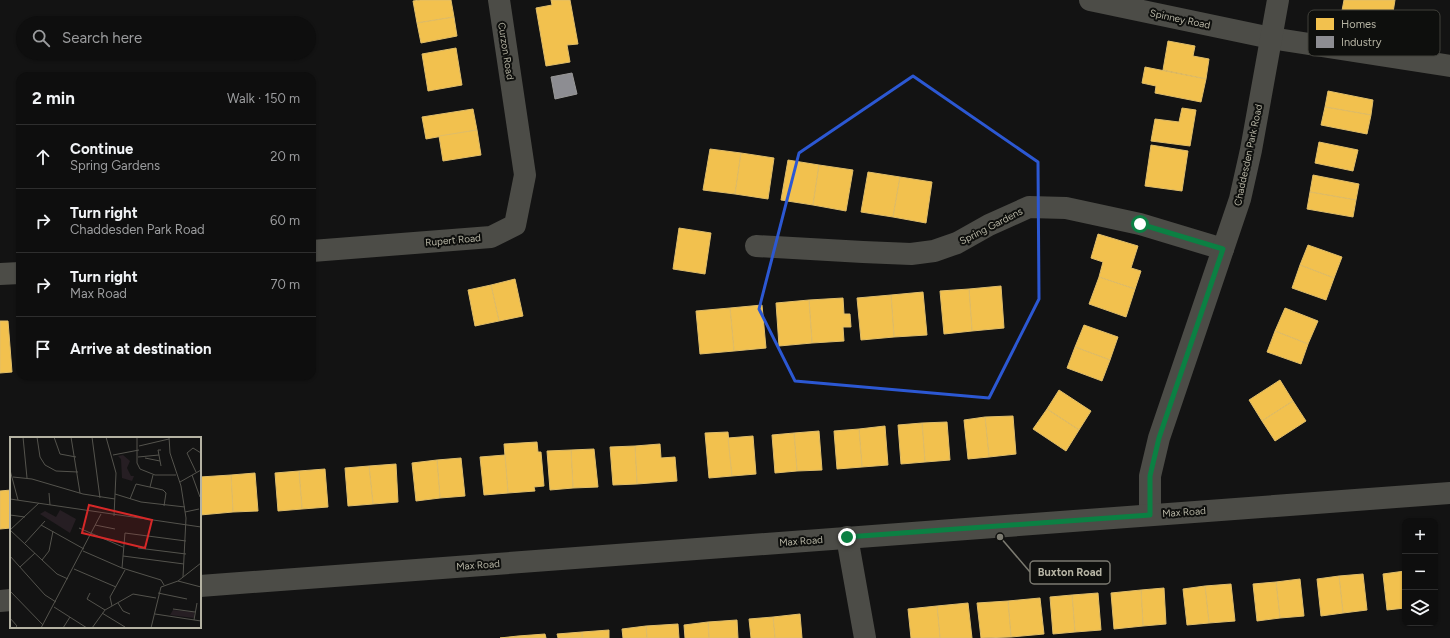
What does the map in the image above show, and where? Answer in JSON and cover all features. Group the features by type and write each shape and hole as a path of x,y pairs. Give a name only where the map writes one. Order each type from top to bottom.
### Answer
{"street":[{"name":"Curzon Road","path":"499,0 514,102"},
{"name":"Spinney Road","path":"1090,0 1271,38 1308,44"},
{"name":"Chaddesden Park Road","path":"1150,515 1150,476 1159,438 1240,199 1251,150 1278,0"},
{"name":"Spinney Road","path":"1386,56 1450,66"},
{"name":"Rupert Road","path":"316,251 491,237 515,225 525,175 514,102"},
{"name":"Spring Gardens","path":"756,246 911,254 934,251 957,243 989,225 1029,207 1066,208 1140,224 1223,249"},
{"path":"0,274 16,273"},
{"name":"Max Road","path":"201,586 1450,493"},
{"path":"847,537 865,638"},
{"path":"0,601 10,600"}],"highlighted area":[{"path":"913,76 1038,162 1039,299 989,398 795,381 759,309 799,153"}],"building: Homes":[{"path":"451,0 454,17 417,23 413,1"},
{"path":"551,0 570,0 578,44 567,45 570,62 546,66 536,8 552,5"},
{"path":"1344,0 1395,0 1393,10 1342,10"},
{"path":"454,17 457,36 421,43 417,23"},
{"path":"1168,41 1195,46 1193,56 1209,59 1206,79 1163,70"},
{"path":"456,48 462,85 428,91 422,54"},
{"path":"1145,67 1206,79 1201,102 1155,93 1156,86 1142,83"},
{"path":"1328,91 1373,100 1371,115 1325,107"},
{"path":"1325,107 1371,115 1367,134 1321,125"},
{"path":"1182,108 1196,110 1190,146 1151,141 1155,119 1179,122"},
{"path":"473,109 477,130 426,139 422,117"},
{"path":"477,130 481,155 443,161 439,136"},
{"path":"1319,142 1358,150 1353,171 1315,163"},
{"path":"1151,145 1188,151 1182,191 1145,186"},
{"path":"710,149 741,153 735,194 703,190"},
{"path":"741,153 774,158 768,199 735,194"},
{"path":"788,160 819,165 813,205 781,200"},
{"path":"819,165 853,170 846,211 813,205"},
{"path":"868,172 900,177 893,217 861,212"},
{"path":"1313,175 1359,184 1356,200 1310,192"},
{"path":"900,177 932,182 926,223 893,217"},
{"path":"1310,192 1356,200 1353,217 1307,209"},
{"path":"679,228 711,233 705,274 673,269"},
{"path":"1098,234 1138,246 1131,268 1141,271 1135,289 1099,277 1103,262 1091,258"},
{"path":"1308,245 1342,257 1334,278 1300,265"},
{"path":"1300,265 1334,278 1326,300 1292,288"},
{"path":"1099,277 1135,289 1126,317 1089,304"},
{"path":"515,279 523,316 499,321 491,285"},
{"path":"491,285 499,321 475,326 468,290"},
{"path":"1001,286 1004,328 972,331 969,289"},
{"path":"969,289 972,331 944,334 940,291"},
{"path":"923,292 927,335 894,337 891,295"},
{"path":"891,295 894,337 861,340 857,298"},
{"path":"843,298 844,314 850,314 851,327 843,327 844,341 812,343 809,300"},
{"path":"809,300 812,343 779,346 776,303"},
{"path":"762,305 766,348 734,351 730,308"},
{"path":"730,308 734,351 700,354 696,311"},
{"path":"1285,308 1318,321 1308,344 1275,331"},
{"path":"0,321 8,321 12,372 0,373"},
{"path":"1084,325 1118,337 1110,360 1075,347"},
{"path":"1275,331 1308,344 1301,364 1267,352"},
{"path":"1075,347 1110,360 1102,381 1067,368"},
{"path":"1280,380 1293,401 1262,421 1249,400"},
{"path":"1059,390 1091,411 1079,430 1047,409"},
{"path":"1293,401 1306,421 1275,441 1262,421"},
{"path":"1047,409 1079,430 1066,451 1033,429"},
{"path":"1013,416 1016,454 989,457 985,417"},
{"path":"985,417 989,457 968,459 964,420"},
{"path":"947,422 950,460 925,462 922,423"},
{"path":"922,423 925,462 901,464 898,425"},
{"path":"885,426 888,465 862,467 859,429"},
{"path":"859,429 862,467 837,469 834,431"},
{"path":"819,431 822,470 797,471 794,433"},
{"path":"728,432 732,476 709,478 705,433"},
{"path":"794,433 797,471 775,473 772,435"},
{"path":"753,436 756,474 732,476 728,438"},
{"path":"537,442 538,452 541,452 544,486 534,487 535,491 508,493 504,444"},
{"path":"660,444 661,458 675,457 677,481 637,484 635,446"},
{"path":"635,446 637,484 613,485 610,447"},
{"path":"594,449 598,487 573,488 571,450"},
{"path":"571,450 573,488 550,490 547,451"},
{"path":"505,455 508,493 484,495 480,457"},
{"path":"461,458 465,496 440,498 437,460"},
{"path":"437,460 440,498 416,501 412,463"},
{"path":"396,464 398,502 373,504 369,466"},
{"path":"369,466 373,504 348,506 345,468"},
{"path":"325,469 328,507 302,509 299,471"},
{"path":"299,471 302,509 278,511 275,473"},
{"path":"255,473 258,511 233,512 231,475"},
{"path":"231,475 233,512 201,515 201,477"},
{"path":"10,490 10,528 0,529 0,491"},
{"path":"1402,571 1402,608 1387,610 1383,574"},
{"path":"1363,574 1367,610 1343,613 1339,576"},
{"path":"1339,576 1343,613 1321,616 1317,579"},
{"path":"1300,579 1304,616 1280,618 1276,582"},
{"path":"1276,582 1280,618 1257,621 1253,584"},
{"path":"1231,584 1235,621 1209,623 1205,586"},
{"path":"1205,586 1209,623 1187,625 1183,589"},
{"path":"1164,588 1166,624 1143,626 1141,590"},
{"path":"1141,590 1143,626 1114,629 1111,593"},
{"path":"1098,593 1101,630 1075,632 1072,595"},
{"path":"1072,595 1075,632 1053,634 1050,597"},
{"path":"1040,598 1044,634 1011,637 1008,601"},
{"path":"1008,601 1011,637 981,638 977,603"},
{"path":"968,603 972,638 940,638 937,606"},
{"path":"937,606 940,638 911,638 908,609"},
{"path":"800,614 802,638 775,638 773,617"},
{"path":"773,617 775,638 751,638 749,619"},
{"path":"737,620 738,638 709,638 708,622"},
{"path":"708,622 709,638 685,638 684,625"},
{"path":"678,624 679,638 647,638 646,626"},
{"path":"646,626 647,638 623,638 622,629"},
{"path":"609,630 609,638 582,638 582,632"},
{"path":"582,632 582,638 558,638 557,634"},
{"path":"545,634 546,638 518,638 518,636"},
{"path":"518,636 518,638 500,638"}],"building: Industry":[{"path":"572,73 577,94 555,99 551,77"}],"place":[{"name":"Buxton Road","path":"1000,537"}],"route":[{"path":"847,537 1150,515 1150,476 1159,438 1223,249 1140,224"}]}
